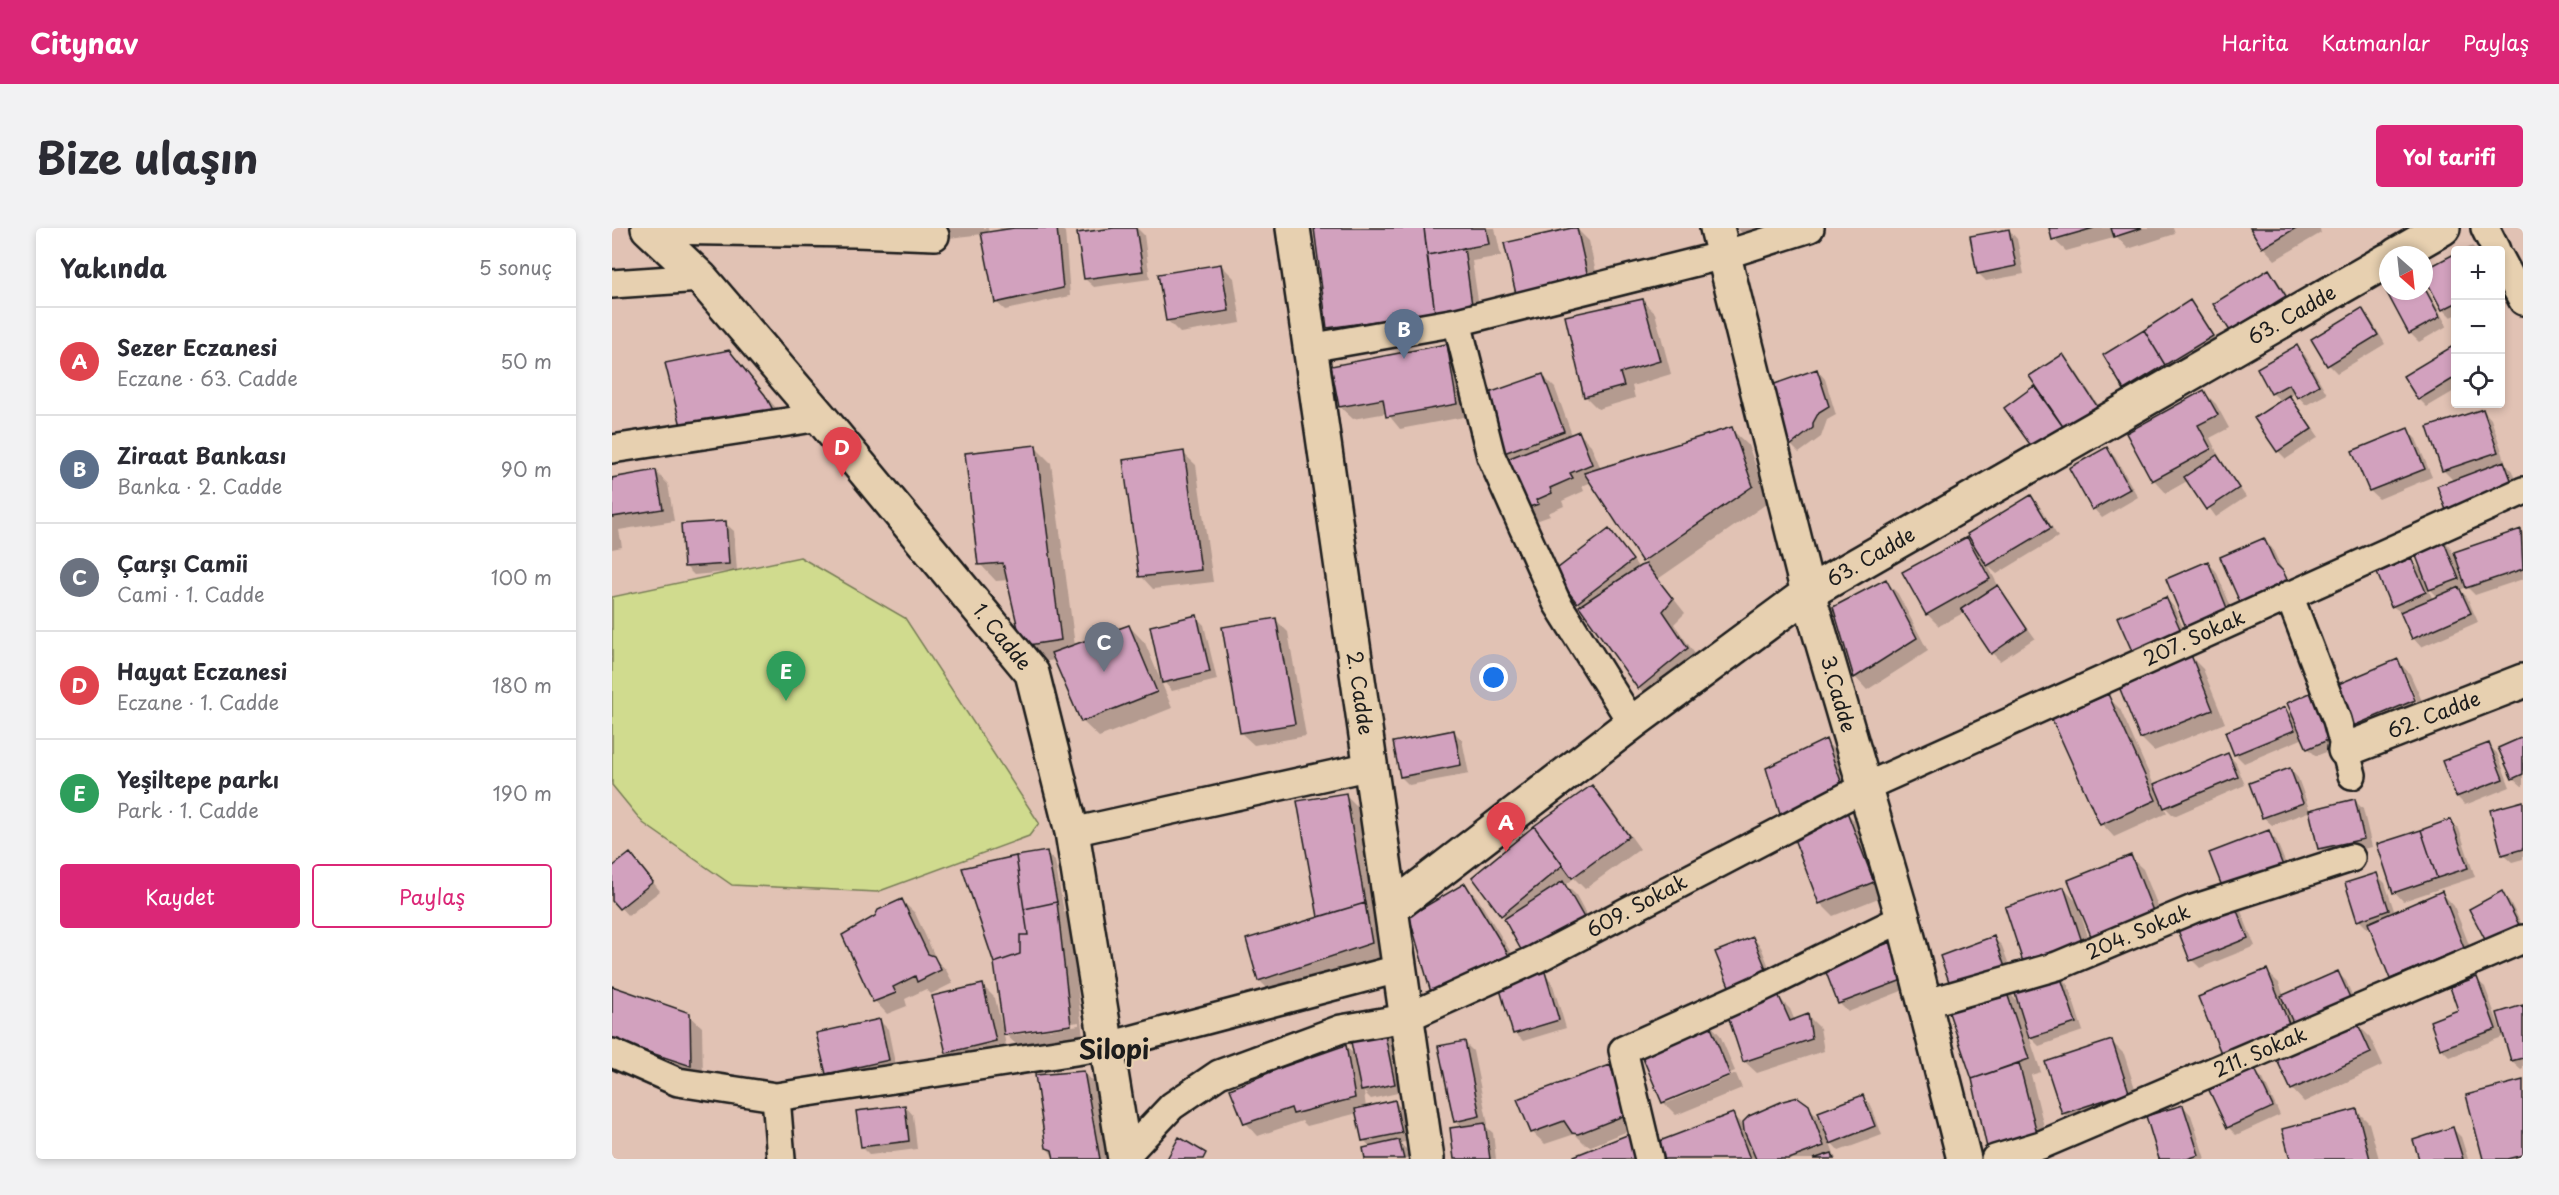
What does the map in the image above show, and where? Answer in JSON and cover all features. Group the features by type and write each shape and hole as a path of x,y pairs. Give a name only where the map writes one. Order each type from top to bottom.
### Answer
{"street":[{"name":"2. Cadde","path":"1293,228 1427,1159"},
{"path":"1309,348 1457,322 1720,241 1810,228"},
{"path":"2412,246 2443,228"},
{"path":"2485,228 2494,246"},
{"path":"649,229 844,232 935,237"},
{"name":"1. Cadde","path":"649,229 701,278 820,417 1032,673 1072,832 1125,1158"},
{"name":"3.Cadde","path":"1720,241 1808,593 1903,918 1964,1159"},
{"name":"63. Cadde","path":"1390,909 1632,723 1808,593 2379,265"},
{"path":"2505,267 2523,301"},
{"path":"612,284 701,278"},
{"path":"1457,322 1491,456 1557,603 1632,723"},
{"path":"612,449 820,417"},
{"name":"207. Sokak","path":"1865,787 2523,491"},
{"path":"2289,596 2337,720 2348,762"},
{"name":"62. Cadde","path":"2348,762 2523,681"},
{"path":"1072,832 1371,766"},
{"name":"609. Sokak","path":"1125,1158 1172,1106 1219,1074 1341,1029 1406,1018 1536,959 1865,787"},
{"name":"204. Sokak","path":"1924,1004 2057,966 2193,909 2351,858"},
{"path":"1648,1159 1623,1050 1761,988 1903,918"},
{"name":"211. Sokak","path":"1995,1159 2041,1145 2523,939"},
{"path":"612,1053 678,1082 776,1097 1108,1046 1398,969"},
{"path":"776,1097 781,1159"}],"green space":[{"path":"800,557 905,618 1039,823 1029,836 877,892 732,885 643,823 612,785 612,597"}],"building":[{"path":"1014,228 1057,228 1063,288 995,303 981,233"},
{"path":"1114,228 1136,228 1143,271 1084,279 1077,233"},
{"path":"1314,228 1424,228 1435,313 1327,328"},
{"path":"1424,228 1486,228 1489,244 1427,255"},
{"path":"1577,228 1588,277 1516,294 1504,243"},
{"path":"2049,228 2094,228 2052,240"},
{"path":"2111,228 2142,228 2114,237"},
{"path":"2250,228 2296,228 2262,248"},
{"path":"2009,229 2016,266 1977,274 1970,236"},
{"path":"1464,248 1472,305 1435,313 1427,255"},
{"path":"2451,256 2451,306 2442,310 2433,293 2433,265"},
{"path":"1221,264 1229,311 1166,321 1158,274"},
{"path":"2269,269 2286,296 2230,331 2213,304"},
{"path":"1643,299 1660,361 1620,373 1624,386 1584,397 1565,316"},
{"path":"2190,300 2213,336 2165,365 2144,330"},
{"path":"2391,300 2431,300 2440,317 2409,334"},
{"path":"2362,308 2378,335 2327,366 2311,339"},
{"path":"2144,330 2165,365 2124,390 2103,355"},
{"path":"1447,344 1457,404 1386,417 1383,399 1339,407 1331,366"},
{"path":"2297,345 2319,385 2297,398 2289,384 2271,394 2257,368"},
{"path":"2451,347 2451,380 2418,400 2403,376"},
{"path":"729,350 765,395 774,412 682,430 665,363"},
{"path":"2063,354 2097,406 2064,428 2029,376"},
{"path":"1817,369 1829,406 1819,412 1813,428 1790,446 1769,386"},
{"path":"1543,374 1564,431 1504,453 1483,395"},
{"path":"2034,386 2064,428 2034,450 2004,408"},
{"path":"2204,390 2218,415 2198,425 2211,449 2152,481 2126,433"},
{"path":"2289,395 2312,429 2277,452 2254,418"},
{"path":"2483,409 2498,452 2442,471 2427,427"},
{"path":"1732,427 1753,486 1642,562 1584,473"},
{"path":"2408,428 2425,469 2369,491 2352,451"},
{"path":"1579,431 1592,464 1570,473 1573,478 1550,488 1552,493 1536,500 1539,504 1522,509 1502,461"},
{"path":"1036,445 1061,640 1022,646 1003,563 978,565 965,453"},
{"path":"2107,447 2130,489 2092,510 2069,468"},
{"path":"1184,451 1201,570 1139,577 1123,460"},
{"path":"2217,455 2239,488 2206,510 2184,477"},
{"path":"2504,461 2513,485 2446,510 2437,486"},
{"path":"656,470 663,509 612,517 612,478"},
{"path":"2031,495 2051,528 1987,566 1967,534"},
{"path":"726,521 729,564 684,567 681,524"},
{"path":"1609,529 1633,560 1577,603 1553,572"},
{"path":"2521,529 2523,569 2466,588 2454,552"},
{"path":"1967,537 1990,579 1926,615 1902,572"},
{"path":"2442,537 2459,579 2429,590 2413,548"},
{"path":"2264,538 2276,564 2283,571 2290,586 2242,607 2220,557"},
{"path":"2411,558 2426,592 2391,607 2377,573"},
{"path":"2208,561 2229,613 2187,630 2166,579"},
{"path":"1646,564 1673,599 1663,611 1688,648 1638,689 1579,606"},
{"path":"1886,579 1917,638 1854,678 1833,607"},
{"path":"1998,585 2027,629 1991,654 1961,609"},
{"path":"2459,587 2471,613 2412,639 2400,612"},
{"path":"2166,597 2181,631 2132,651 2117,617"},
{"path":"1197,615 1210,672 1162,683 1150,626"},
{"path":"1276,618 1295,724 1240,733 1222,627"},
{"path":"1129,625 1157,692 1081,722 1051,653"},
{"path":"2191,655 2213,710 2140,739 2118,684"},
{"path":"2398,659 2415,700 2353,726 2336,685"},
{"path":"2317,690 2337,736 2307,749 2287,703"},
{"path":"2108,694 2156,800 2100,825 2052,719"},
{"path":"2285,707 2295,730 2234,755 2225,732"},
{"path":"1454,730 1461,765 1400,777 1393,742"},
{"path":"2523,737 2523,774 2512,779 2498,748"},
{"path":"1826,739 1843,787 1782,821 1766,768"},
{"path":"2489,743 2503,779 2456,797 2442,761"},
{"path":"2228,753 2238,777 2164,808 2154,784"},
{"path":"2290,768 2303,803 2262,818 2249,783"},
{"path":"1592,785 1629,836 1572,878 1534,826"},
{"path":"1346,793 1365,903 1318,917 1297,801"},
{"path":"2355,799 2364,839 2318,849 2309,810"},
{"path":"2523,801 2523,849 2502,855 2490,810"},
{"path":"1846,809 1874,882 1819,904 1791,831"},
{"path":"2451,819 2468,868 2437,878 2421,830"},
{"path":"1534,826 1563,865 1501,916 1472,877"},
{"path":"2269,830 2283,866 2223,889 2209,853"},
{"path":"2421,830 2437,878 2393,893 2377,844"},
{"path":"1047,851 1057,902 1024,909 1016,856"},
{"path":"630,853 653,882 619,909 612,901 612,867"},
{"path":"2131,855 2153,911 2091,936 2068,880"},
{"path":"1016,856 1028,935 1020,935 1020,954 994,963 962,868"},
{"path":"2377,873 2389,910 2357,921 2345,883"},
{"path":"1563,881 1587,923 1524,955 1504,919"},
{"path":"1465,883 1511,959 1432,996 1409,916"},
{"path":"2064,887 2084,948 2025,968 2005,907"},
{"path":"2442,891 2464,948 2390,979 2368,923"},
{"path":"2502,891 2522,931 2489,947 2469,909"},
{"path":"902,899 928,954 934,956 941,970 917,982 915,976 893,987 896,993 873,1002 842,935 875,916 878,910"},
{"path":"2233,901 2248,938 2190,961 2176,925"},
{"path":"1057,902 1071,1025 1004,1035 994,963 1020,954 1020,935 1028,935 1024,909"},
{"path":"1365,903 1372,943 1258,981 1246,939"},
{"path":"1994,936 2006,970 1952,990 1940,956"},
{"path":"1753,937 1769,976 1731,991 1715,952"},
{"path":"1891,942 1905,979 1838,1004 1824,967"},
{"path":"2267,969 2290,1026 2221,1053 2198,997"},
{"path":"2338,971 2352,1002 2295,1027 2281,996"},
{"path":"1545,972 1559,1020 1513,1034 1499,986"},
{"path":"2060,975 2076,1023 2029,1038 2014,990"},
{"path":"2477,977 2496,1029 2440,1049 2430,1021 2458,1010 2450,987"},
{"path":"983,984 996,1041 946,1053 932,996"},
{"path":"612,986 690,1013 691,1066 612,1040"},
{"path":"2005,987 2029,1059 1972,1079 1947,1007"},
{"path":"1778,994 1790,1021 1808,1014 1812,1039 1743,1062 1728,1016"},
{"path":"2523,1005 2523,1058 2511,1061 2497,1013"},
{"path":"880,1019 889,1060 826,1074 816,1033"},
{"path":"1708,1020 1730,1075 1662,1103 1639,1049"},
{"path":"2357,1022 2371,1053 2291,1090 2277,1060"},
{"path":"1384,1030 1395,1084 1361,1091 1350,1037"},
{"path":"2112,1040 2129,1092 2062,1114 2045,1062"},
{"path":"1465,1041 1480,1116 1454,1122 1438,1046"},
{"path":"1346,1045 1355,1098 1293,1114 1291,1108 1244,1124 1230,1089"},
{"path":"2019,1063 2037,1133 1987,1148 1972,1079"},
{"path":"1610,1065 1628,1114 1578,1134 1572,1133 1564,1121 1531,1133 1517,1099"},
{"path":"2255,1069 2273,1107 2227,1128 2209,1090"},
{"path":"1084,1071 1100,1159 1054,1159 1052,1150 1046,1148 1035,1075"},
{"path":"2523,1080 2523,1155 2507,1159 2483,1159 2466,1095"},
{"path":"1863,1095 1875,1126 1830,1144 1818,1112"},
{"path":"1798,1097 1809,1105 1824,1146 1789,1159 1756,1159 1744,1131 1743,1122 1749,1116"},
{"path":"1395,1100 1402,1133 1362,1141 1355,1109"},
{"path":"905,1105 909,1141 861,1147 856,1111"},
{"path":"2183,1105 2199,1155 2187,1159 2159,1159 2146,1116"},
{"path":"2357,1109 2370,1159 2290,1159 2282,1129"},
{"path":"1733,1113 1750,1159 1663,1159 1657,1142"},
{"path":"1485,1123 1490,1159 1454,1159 1450,1128"},
{"path":"2453,1127 2463,1159 2419,1159 2413,1140"},
{"path":"1632,1133 1642,1159 1575,1159 1574,1156"},
{"path":"1179,1137 1206,1153 1203,1159 1167,1159"},
{"path":"1399,1140 1404,1159 1365,1159 1363,1148"},
{"path":"1832,1153 1834,1159 1813,1159"}],"place":[{"name":"Ziraat Bankası","path":"1404,359"},
{"name":"Hayat Eczanesi","path":"842,477"},
{"name":"Çarşı Camii","path":"1104,672"},
{"name":"Yeşiltepe parkı","path":"786,701"},
{"name":"Sezer Eczanesi","path":"1506,852"}],"district":[{"name":"Silopi","path":"1114,1050"}]}
